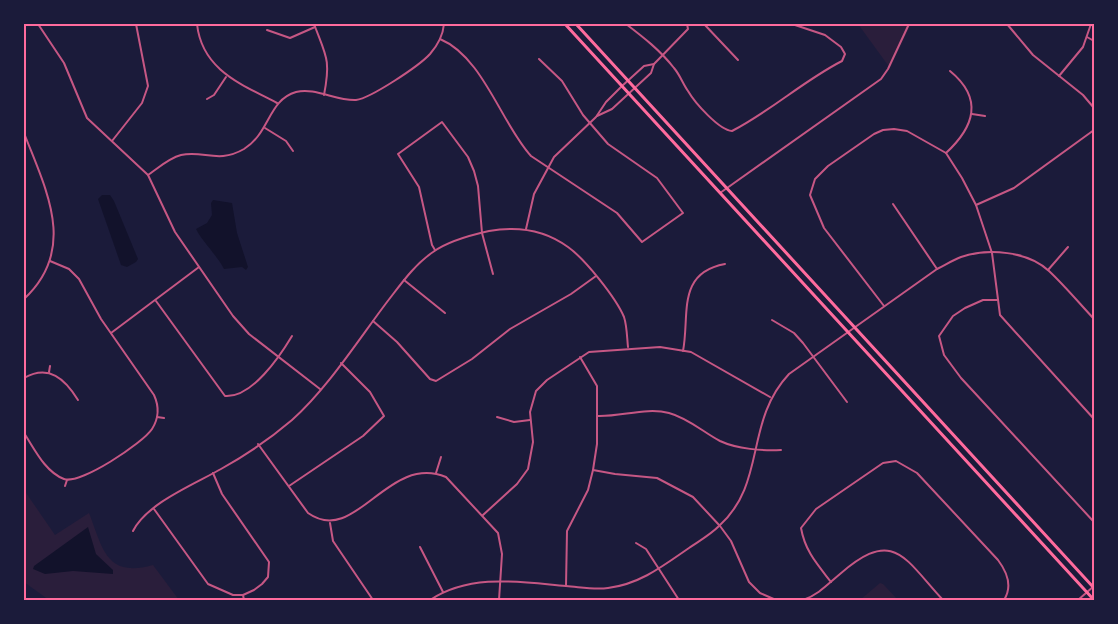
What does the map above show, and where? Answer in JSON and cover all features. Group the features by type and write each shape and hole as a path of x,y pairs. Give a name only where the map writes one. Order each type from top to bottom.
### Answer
{"main road":[{"path":"565,24 1094,600"},
{"path":"576,24 1094,587"}],"street":[{"path":"38,24 64,63 83,112 148,175 171,226 232,316 249,334 320,389"},
{"path":"112,140 142,103 148,86 136,24"},
{"path":"197,24 199,37 209,58 226,77 277,104"},
{"path":"148,175 179,156 220,157 234,154 254,141 265,128 277,104 296,92 349,100 371,95 425,59 440,39 444,24"},
{"path":"626,24 664,56 678,72 693,98 726,131 732,131 769,109 798,86 842,62 845,54 833,40 792,24"},
{"path":"596,117 606,102 644,66 654,64 664,56 688,29 687,24"},
{"path":"704,24 738,60"},
{"path":"720,193 881,78 892,61 909,24"},
{"path":"1007,24 1033,55 1083,95 1094,108"},
{"path":"1060,76 1077,56 1092,24"},
{"path":"267,30 290,38 314,25 328,59 329,72 324,95"},
{"path":"1087,38 1094,41"},
{"path":"440,39 451,44 464,55 499,106 522,146 531,156 617,213 642,242 683,213 657,178 608,144 589,123 562,81 539,59"},
{"path":"526,230 534,194 547,167 560,151 589,123 612,109 651,73 654,64"},
{"path":"946,154 964,136 972,114 965,90 957,77 950,71"},
{"path":"207,99 214,95 226,77"},
{"path":"972,114 985,116"},
{"path":"435,250 419,187 398,154 442,122 468,157 474,171 478,186 482,233 493,274"},
{"path":"265,128 286,141 293,151"},
{"path":"884,306 824,228 810,195 815,179 828,166 874,134 883,130 894,129 907,131 946,154 962,178 976,205 992,252 1000,315 1094,419"},
{"path":"976,205 1014,188 1094,130"},
{"path":"24,133 52,208 54,228 50,261 40,281 24,299"},
{"path":"893,204 937,269"},
{"path":"133,531 138,520 193,483 213,473 258,444 292,420 341,363 404,280 435,250 482,233 502,229 526,230 544,234 560,241 579,256 596,276 624,317 628,347"},
{"path":"1048,270 1068,247"},
{"path":"430,600 443,592 470,583 500,582 607,588 636,582 660,568 720,526 740,501 745,490 760,425 771,397 789,374 937,269 962,257 992,252 1015,255 1031,260 1048,270 1094,319"},
{"path":"24,433 52,472 67,480 87,475 144,437 152,428 157,417 157,405 154,395 110,334 79,279 69,269 50,261"},
{"path":"683,351 686,335 686,303 691,286 702,273 725,264"},
{"path":"110,334 156,301 198,267"},
{"path":"373,321 397,342 430,379 436,381 466,363 510,328 565,298 596,276"},
{"path":"404,280 445,313"},
{"path":"997,300 977,302 953,316 939,336 944,355 962,378 1094,522"},
{"path":"156,301 225,396 234,394 253,384 278,358 292,336"},
{"path":"772,320 794,333 847,402"},
{"path":"483,515 517,484 528,469 532,448 531,404 538,389 547,380 589,352 628,347 660,347 683,351 702,357 771,397"},
{"path":"566,586 567,532 588,490 593,470 597,416 597,386 580,357"},
{"path":"288,487 363,436 384,416 370,392 341,363"},
{"path":"49,372 50,366"},
{"path":"24,378 34,373 49,372 64,380 78,400"},
{"path":"597,416 618,416 649,411 664,412 680,417 724,442 755,449 781,450"},
{"path":"157,417 164,418"},
{"path":"497,417 514,422 530,420"},
{"path":"258,444 308,513 330,522 346,517 403,478 424,471 446,477 498,533 501,544 499,600"},
{"path":"436,473 440,458"},
{"path":"831,582 810,557 803,541 801,528 816,508 883,463 896,461 917,473 998,560 1005,571 1009,587 1004,600"},
{"path":"593,470 661,479 697,500 720,526 734,546 749,582 760,593 776,600"},
{"path":"154,509 205,581 229,594 243,595 262,584 268,577 270,566 267,559 222,494 213,473"},
{"path":"65,486 67,480"},
{"path":"330,522 332,541 373,600"},
{"path":"636,543 646,549 679,600"},
{"path":"420,547 443,592"},
{"path":"803,600 818,594 859,557 873,551 886,549 905,560 942,600"},
{"path":"1078,600 1094,587"},
{"path":"243,595 244,600"}],"shaded area":[{"path":"858,24 911,24 890,68"},
{"path":"102,195 110,195 114,201 138,259 127,267 121,265 98,199"},
{"path":"213,200 232,203 237,233 248,267 246,270 242,267 224,269 196,229 207,223 212,215 211,203"},
{"path":"24,490 55,535 89,513 103,549 116,564 137,568 153,565 179,600 49,600 24,582"},
{"path":"88,527 96,554 113,570 113,574 73,571 45,574 33,569 34,566"},
{"path":"880,583 898,600 860,600"}],"waterway":[{"path":"24,598 32,600"}]}
